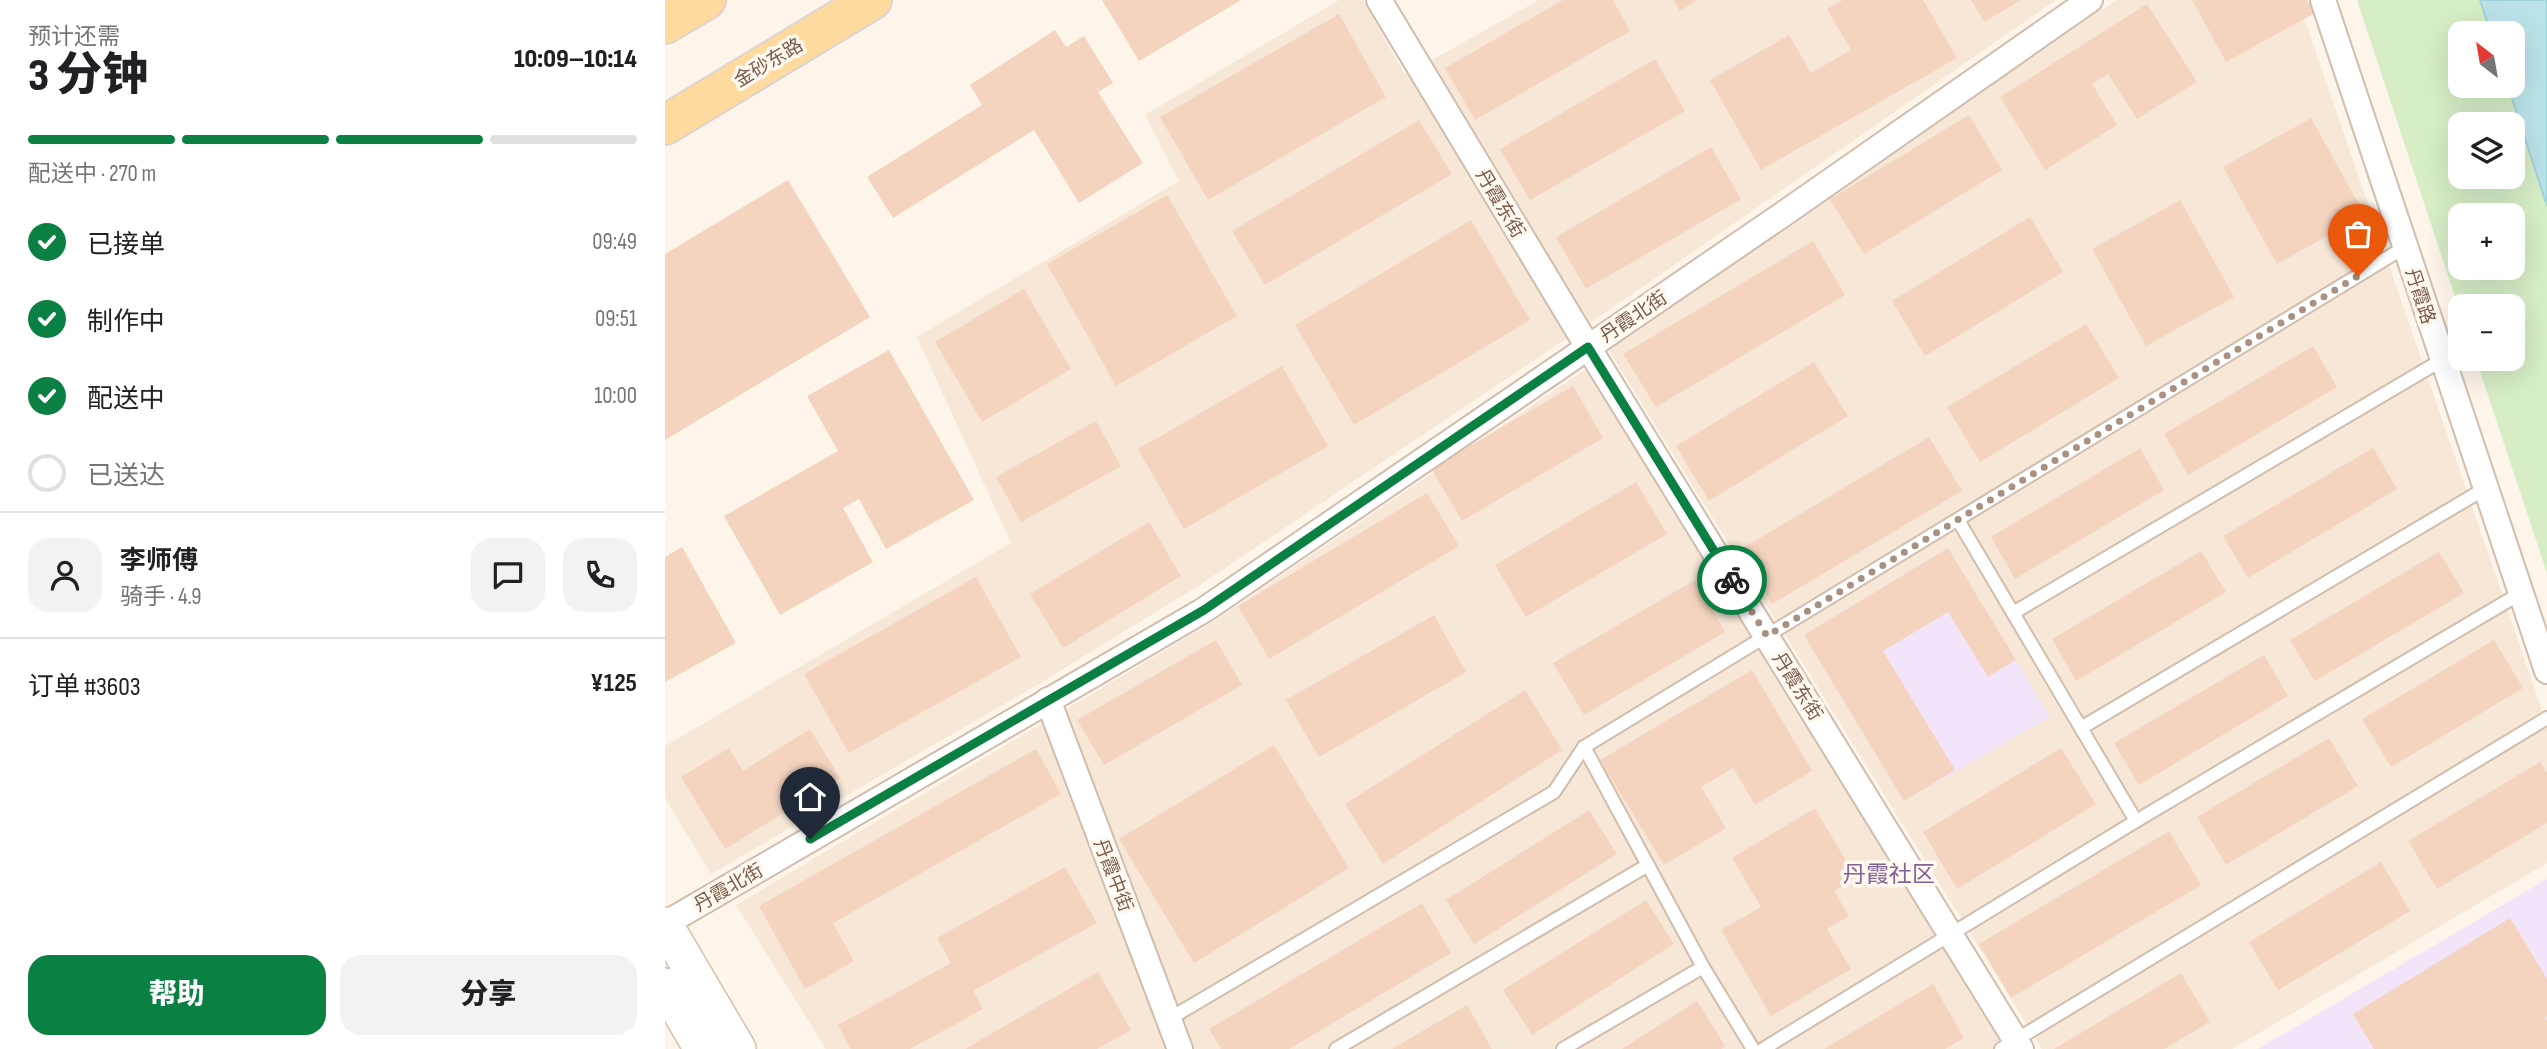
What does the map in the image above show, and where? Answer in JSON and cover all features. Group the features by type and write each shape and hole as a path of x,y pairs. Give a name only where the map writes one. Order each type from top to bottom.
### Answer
{"main road":[{"path":"665,24 706,0"},
{"name":"金砂东路","path":"665,125 872,0"}],"street":[{"name":"丹霞东街","path":"1379,0 1588,347 1951,935 2013,1046"},
{"name":"丹霞北街","path":"665,925 1204,610 2090,0"},
{"name":"丹霞路","path":"2323,0 2547,671"},
{"name":"丹霞中街","path":"1048,700 1180,1049"},
{"path":"665,925 738,1049"},
{"path":"665,986 702,1049"}],"lane":[{"path":"1169,1019 1554,792 1584,747 2405,247"},
{"path":"2013,613 2442,360"},
{"path":"2081,728 2486,488"},
{"path":"1958,520 2136,821"},
{"path":"1763,1049 2136,821 2521,593"},
{"path":"2013,1046 2547,718"},
{"path":"1584,747 1703,967 1753,1049"},
{"path":"1336,1049 1647,864"},
{"path":"1563,1049 1703,967"}],"shaded area":[{"path":"1339,0 1363,0 1405,75 1539,0 2056,0 1615,306 1198,586 1037,685 711,874 665,798 665,746 1011,543 917,337 1179,181 1145,115"},
{"path":"2116,0 2298,0 2547,725 2547,863 2232,1049 2042,1049 1608,349"},
{"path":"1586,369 2013,1049 826,1049 736,905 1213,622"},
{"path":"1948,548 2050,717 1904,801 1804,635"},
{"path":"2547,879 2547,1049 2258,1049"}],"green space":[{"path":"2357,0 2480,0 2487,21 2448,21 2448,98 2512,98 2516,112 2448,112 2448,189 2525,189 2525,138 2547,206 2547,573 2480,371 2525,371 2525,294 2454,294 2449,280 2525,280 2525,203 2448,203 2448,276"}],"water":[{"path":"2480,0 2547,0 2547,206 2525,138 2525,112 2516,112 2512,98 2525,98 2525,21 2487,21"}],"building":[{"path":"1102,0 1241,0 1139,61"},
{"path":"1563,0 1613,0 1630,31 1475,120 1445,68"},
{"path":"1673,0 1697,0 1680,11"},
{"path":"1843,0 1923,0 1957,58 1761,170 1710,80 1789,35 1811,73 1851,50 1827,9"},
{"path":"1971,0 2021,0 1984,22"},
{"path":"2192,0 2307,0 2315,13 2226,62"},
{"path":"2147,4 2197,82 2137,119 2108,74 2092,84 2117,125 2045,170 2000,97"},
{"path":"1339,14 1386,97 1208,200 1160,117"},
{"path":"1055,30 1066,47 1084,36 1113,83 1098,92 1143,163 1079,203 1034,130 893,218 867,177 982,105 970,85"},
{"path":"1655,59 1685,111 1530,200 1500,149"},
{"path":"1969,115 2002,170 1864,254 1830,199"},
{"path":"2311,118 2365,215 2277,264 2223,167"},
{"path":"1419,120 1452,174 1265,285 1232,231"},
{"path":"1711,147 1741,199 1586,289 1556,237"},
{"path":"788,180 870,317 665,440 665,254"},
{"path":"1167,195 1237,316 1116,386 1047,264"},
{"path":"2180,200 2234,297 2146,346 2092,249"},
{"path":"2030,217 2063,272 1925,356 1892,301"},
{"path":"1471,220 1530,320 1354,425 1295,325"},
{"path":"1813,241 1845,295 1656,407 1623,354"},
{"path":"1024,289 1071,369 982,422 935,342"},
{"path":"2086,324 2119,378 1980,462 1947,407"},
{"path":"2313,346 2337,387 2188,475 2164,434"},
{"path":"889,350 974,500 886,549 859,499 843,508 873,562 780,615 724,516 838,451 807,396"},
{"path":"1814,362 1848,416 1709,501 1676,446"},
{"path":"1282,366 1328,446 1184,529 1138,449"},
{"path":"1573,386 1603,438 1462,521 1431,468"},
{"path":"1096,421 1121,466 1021,522 996,477"},
{"path":"1929,437 1962,491 1772,604 1740,550"},
{"path":"2140,448 2164,490 2015,579 1991,537"},
{"path":"2373,448 2397,489 2248,578 2223,536"},
{"path":"1636,482 1667,534 1526,617 1495,565"},
{"path":"1427,493 1459,546 1269,659 1238,606"},
{"path":"1149,522 1181,576 1063,648 1030,594"},
{"path":"682,547 736,643 665,682 665,557"},
{"path":"1948,548 2016,660 1988,677 1948,612 1883,651 1955,770 1904,801 1804,635"},
{"path":"2201,551 2226,592 2076,681 2052,639"},
{"path":"2439,552 2464,593 2315,681 2290,640"},
{"path":"976,577 1021,657 849,753 804,674"},
{"path":"1695,580 1725,632 1584,715 1553,663"},
{"path":"1434,615 1466,672 1319,757 1286,700"},
{"path":"1216,640 1242,685 1104,765 1077,720"},
{"path":"2494,640 2523,688 2391,767 2362,719"},
{"path":"2264,655 2288,696 2139,785 2114,743"},
{"path":"1752,670 1812,771 1755,805 1733,768 1701,787 1726,828 1664,865 1600,760"},
{"path":"1525,690 1562,750 1383,864 1345,804"},
{"path":"810,729 840,778 725,849 681,777 729,748 743,771"},
{"path":"2329,738 2358,786 2226,865 2197,817"},
{"path":"1274,745 1349,868 1194,963 1119,839"},
{"path":"2061,748 2096,804 1957,889 1923,832"},
{"path":"1036,749 1061,794 833,923 854,961 805,989 759,906"},
{"path":"2540,762 2547,773 2547,823 2437,889 2408,841"},
{"path":"1815,808 1856,878 1834,891 1849,916 1827,929 1851,969 1771,1016 1721,930 1761,907 1732,858"},
{"path":"1589,810 1617,854 1474,944 1446,900"},
{"path":"2169,831 2201,885 2011,998 1979,944"},
{"path":"2381,862 2410,911 2278,990 2249,942"},
{"path":"1065,867 1097,923 973,991 983,1009 910,1049 851,1049 838,1025 951,963 937,938"},
{"path":"1646,900 1674,944 1532,1035 1503,990"},
{"path":"1422,903 1451,953 1289,1049 1221,1049 1209,1029"},
{"path":"2510,918 2547,979 2547,1049 2374,1049 2353,1014"},
{"path":"1098,972 1131,1030 1097,1049 965,1049"},
{"path":"2181,973 2210,1022 2164,1049 2054,1049"},
{"path":"1933,984 1964,1038 1945,1049 1824,1049"},
{"path":"1697,1001 1725,1046 1721,1049 1622,1049"},
{"path":"1467,1005 1492,1049 1392,1049"}],"way so far":[{"path":"1732,580 1767,636 2358,276"}],"district":[{"name":"丹霞社区","path":"1889,874"}],"route":[{"path":"810,839 1204,610 1588,347 1732,580"}]}
